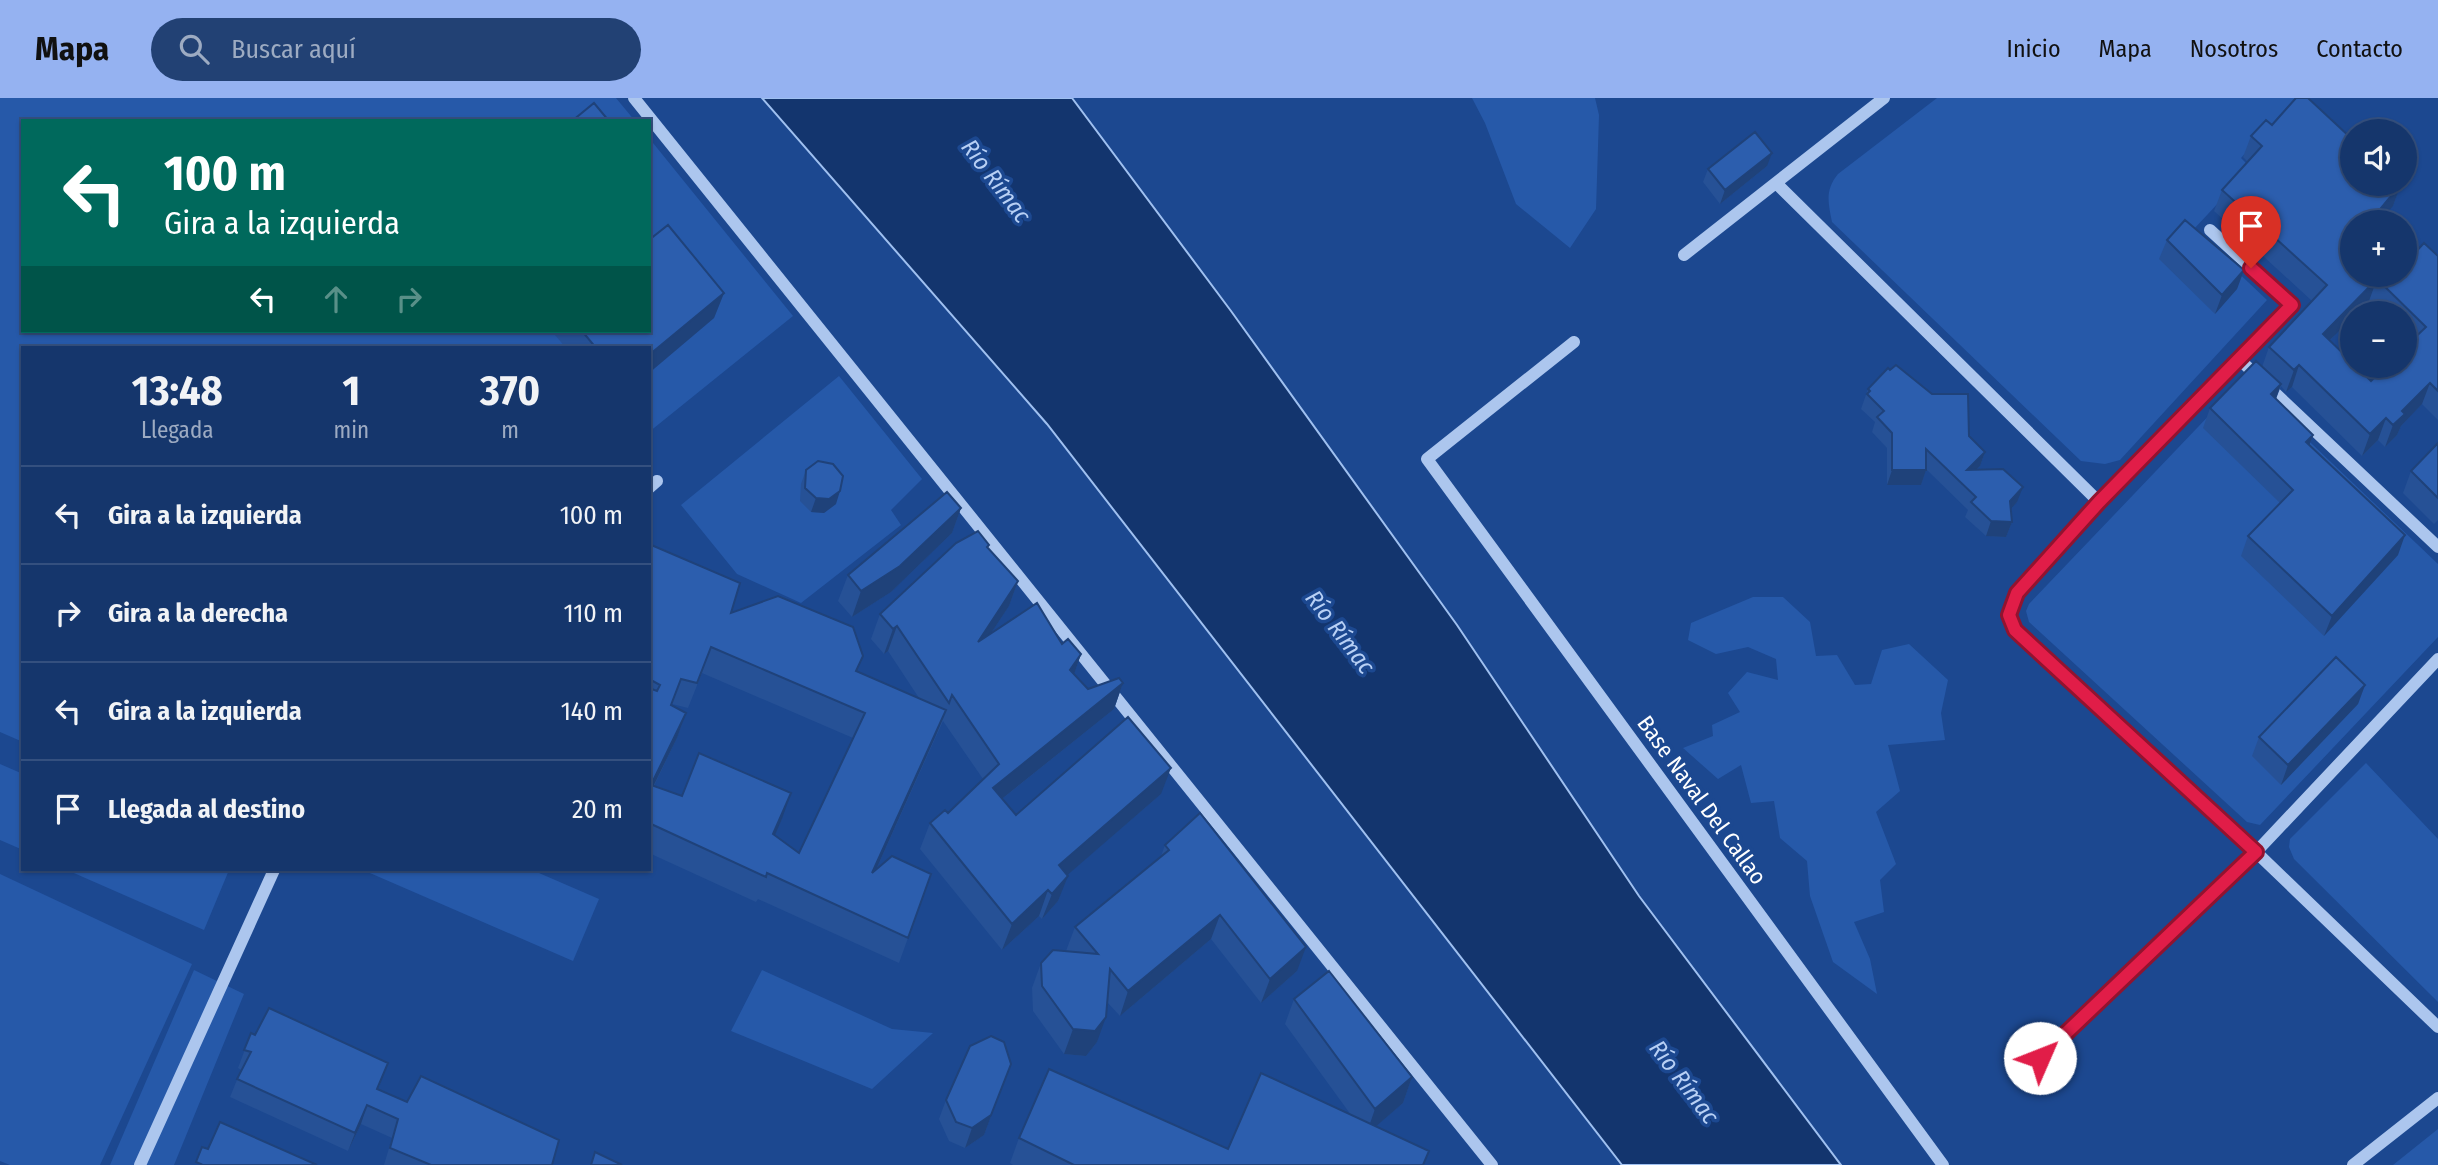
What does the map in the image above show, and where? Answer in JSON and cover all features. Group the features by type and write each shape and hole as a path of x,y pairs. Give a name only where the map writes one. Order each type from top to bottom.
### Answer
{"street":[{"path":"634,98 651,119"},
{"path":"1684,255 1884,98"},
{"path":"651,119 1492,1165"},
{"path":"1777,184 2099,502"},
{"path":"2210,230 2292,305 2099,502 2017,593 2009,615 2015,630 2256,852 2438,1027"},
{"name":"Base Naval Del Callao","path":"1574,342 1427,459 1943,1165"},
{"path":"2239,359 2438,547"},
{"path":"2040,1058 2256,852 2438,659"},
{"path":"139,1165 274,871"},
{"path":"2353,1165 2438,1098"}],"shaded area":[{"path":"0,98 616,98 633,119 21,119 21,333 651,333 651,140 793,316 651,430 651,346 21,346 21,741 0,732"},
{"path":"1472,98 1595,98 1599,115 1596,209 1570,248 1516,204 1485,123"},
{"path":"1937,98 2295,98 2241,158 2251,168 2193,230 2267,300 2120,460 2105,464 2081,461 1832,222 1829,197 1831,185 1838,174"},
{"path":"839,376 922,479 891,510 901,525 801,603 737,574 681,505"},
{"path":"2247,382 2438,564 2438,637 2260,825 2247,822 2029,622 2026,611 2029,604 2240,383"},
{"path":"1753,597 1783,597 1810,622 1816,656 1837,655 1855,685 1871,684 1882,650 1909,644 1948,680 1941,713 1945,740 1888,745 1900,791 1876,812 1896,864 1880,880 1884,912 1854,922 1870,959 1877,994 1833,962 1810,896 1807,861 1780,838 1774,801 1751,803 1741,765 1718,779 1683,748 1713,736 1712,725 1740,712 1728,693 1747,672 1778,680 1776,659 1748,647 1716,654 1688,640 1691,623"},
{"path":"2366,763 2438,839 2438,1002 2294,859 2289,847 2290,839"},
{"path":"0,764 21,773 21,849 0,840"},
{"path":"69,871 229,871 204,930"},
{"path":"365,871 534,871 599,899 573,961"},
{"path":"0,874 192,964 100,1165 10,1165 0,1161"},
{"path":"194,970 244,994 174,1165 110,1165"},
{"path":"762,970 892,1029 933,1033 872,1089 731,1031"},
{"path":"2438,1129 2438,1165 2393,1165"}],"water":[{"name":"Río Rímac","path":"762,98 1072,98 1231,311 1457,625 1639,896 1841,1165 1622,1165 1047,424"}],"building":[{"path":"2296,98 2308,98 2340,128 2340,196 2391,196 2379,210 2340,210 2340,287 2369,287 2355,301 2340,301 2340,317 2323,334 2340,350 2340,378 2368,378 2371,381 2374,378 2417,378 2417,336 2426,327 2417,318 2417,301 2399,301 2385,287 2417,287 2417,251 2424,243 2438,256 2438,391 2430,383 2402,411 2405,414 2393,425 2386,418 2370,434 2299,365 2294,370 2269,347 2327,285 2222,190 2262,146 2251,136 2266,120 2272,125"},
{"path":"594,103 607,119 574,119"},
{"path":"1755,132 1772,153 1725,190 1708,169"},
{"path":"2185,220 2244,270 2222,295 2167,240"},
{"path":"668,225 724,293 651,353 651,346 594,346 584,333 651,333 651,238"},
{"path":"2256,361 2281,384 2271,394 2313,435 2306,442 2405,535 2332,616 2248,536 2293,490 2210,408"},
{"path":"1896,365 1932,394 1968,394 1969,436 1985,452 1967,470 2003,469 2023,487 2010,501 2012,522 1991,521 1971,502 1976,497 1926,449 1926,470 1892,470 1892,433 1877,417 1884,411 1867,394 1870,391 1868,389 1888,368 1890,370"},
{"path":"2438,443 2438,498 2411,471"},
{"path":"818,461 833,464 843,476 840,491 829,499 816,498 805,488 806,470"},
{"path":"947,492 961,508 900,566 861,591 848,575"},
{"path":"978,531 989,545 987,547 1018,581 978,642 1037,603 1062,644 1068,639 1081,654 1070,670 1088,689 1119,678 1123,683 993,788 1016,815 1128,717 1171,768 1059,865 1068,876 1052,894 1048,890 1012,924 930,823 945,810 948,813 999,764 952,695 949,703 897,626 893,629 880,614 956,543"},
{"path":"651,545 740,583 731,613 778,596 853,627 863,656 856,671 946,710 872,873 892,856 931,874 908,938 767,873 766,877 651,824 651,785 651,689 657,691 660,685 651,680","holes":["711,647 865,713 799,853 773,834 791,793 699,753 682,796 651,785 686,713 671,705 681,679 697,683"]},
{"path":"2336,657 2365,685 2288,765 2259,737"},
{"path":"1200,813 1306,947 1270,979 1220,915 1128,991 1110,969 1106,1017 1095,1031 1073,1029 1042,986 1041,963 1053,950 1098,954 1075,927 1169,850 1165,845"},
{"path":"1329,971 1412,1077 1375,1109 1294,999"},
{"path":"269,1008 388,1063 377,1089 407,1102 421,1076 559,1140 552,1165 431,1165 390,1148 398,1119 367,1105 355,1133 237,1079 251,1052 244,1050 251,1033 255,1035"},
{"path":"991,1036 1004,1042 1011,1064 991,1115 972,1128 956,1122 946,1100 970,1046"},
{"path":"1049,1069 1228,1149 1261,1073 1429,1151 1423,1165 1074,1165 1019,1138"},
{"path":"220,1122 317,1165 200,1165 196,1162 202,1147 208,1149"},
{"path":"595,1152 622,1165 591,1165"}],"route":[{"path":"2040,1058 2256,852 2015,630 2009,615 2017,593 2099,502 2292,305 2251,268"}]}
